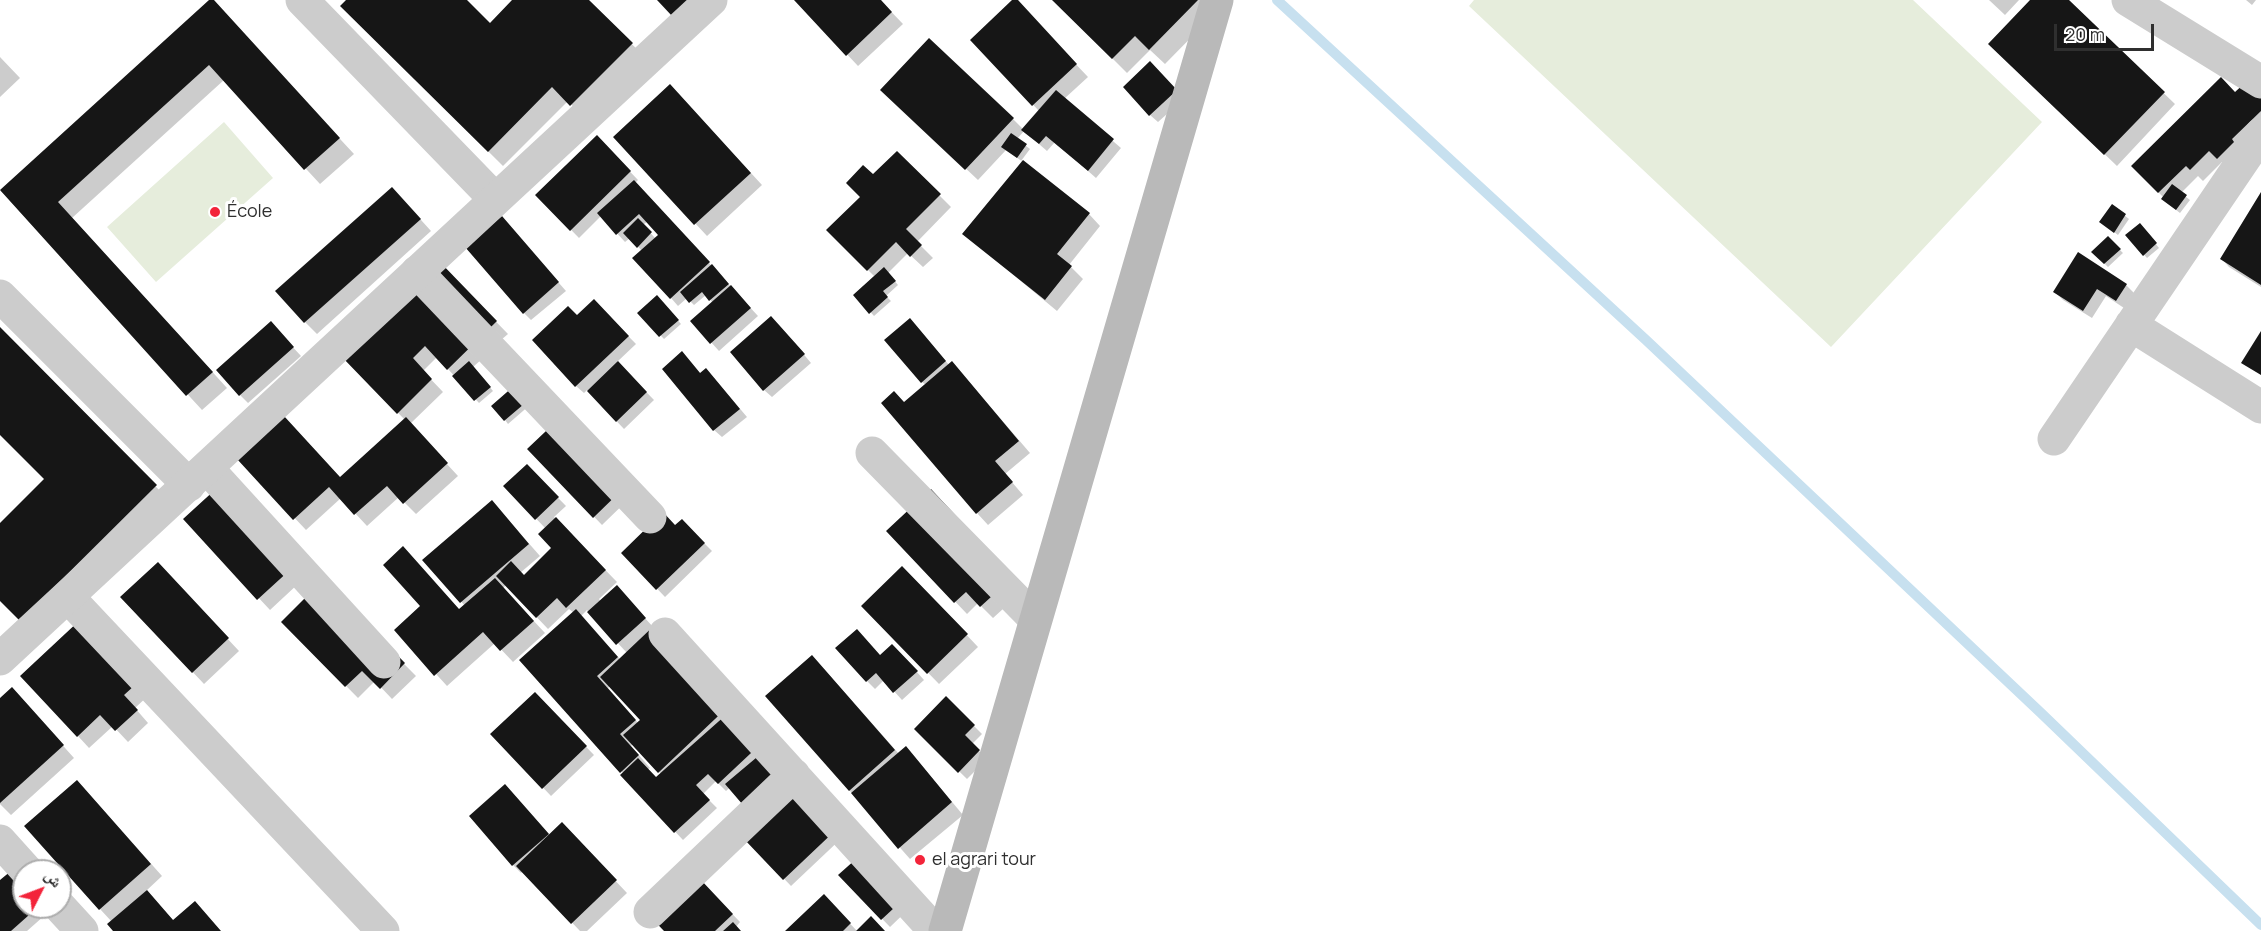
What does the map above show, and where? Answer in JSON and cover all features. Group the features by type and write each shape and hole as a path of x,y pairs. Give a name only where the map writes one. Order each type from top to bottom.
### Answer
{"main road":[{"path":"945,931 1217,0"}],"street":[{"path":"302,0 495,199"},
{"path":"0,659 711,0"},
{"path":"2128,0 2261,82"},
{"path":"2054,439 2261,134"},
{"path":"417,272 650,517"},
{"path":"0,296 198,476 384,662"},
{"path":"2131,325 2261,407"},
{"path":"872,453 1035,619"},
{"path":"68,597 383,931"},
{"path":"665,634 935,931"},
{"path":"650,912 794,775"},
{"path":"0,841 16,859"},
{"path":"71,919 82,931"}],"green space":[{"path":"1474,0 1913,0 2042,122 1831,347 1469,6"},
{"path":"224,122 273,178 156,282 107,227"}],"building":[{"path":"209,0 214,0 340,138 304,170 209,65 58,202 213,372 186,396 0,190"},
{"path":"346,0 467,0 490,23 512,0 589,0 633,43 570,106 552,87 488,152 340,6"},
{"path":"657,0 689,0 672,16"},
{"path":"794,0 881,0 892,12 846,56"},
{"path":"1012,0 1018,0 1077,64 1032,106 970,40"},
{"path":"1052,0 1198,0 1149,50 1135,36 1112,59"},
{"path":"2030,0 2069,0 2165,92 2104,155 1988,44"},
{"path":"929,38 1014,118 965,170 880,90"},
{"path":"1150,61 1177,90 1149,116 1123,87"},
{"path":"2221,77 2235,92 2248,80 2261,93 2261,111 2232,139 2234,142 2217,159 2209,151 2190,170 2186,166 2158,193 2131,166"},
{"path":"670,84 751,173 694,225 613,137"},
{"path":"1056,90 1114,139 1088,171 1046,136 1039,144 1021,130"},
{"path":"1011,133 1027,144 1017,158 1001,147"},
{"path":"597,135 631,171 570,231 535,195"},
{"path":"897,151 941,194 906,229 922,245 910,257 896,242 867,271 826,230 860,197 846,183 863,165 873,174"},
{"path":"1023,160 1090,213 1057,254 1072,266 1045,300 962,234"},
{"path":"634,180 710,262 670,299 632,258 658,235 639,214 616,235 597,213"},
{"path":"2172,184 2187,195 2176,210 2161,199"},
{"path":"392,187 421,219 304,323 275,291"},
{"path":"2261,192 2261,285 2220,259"},
{"path":"2112,204 2126,214 2114,233 2099,222"},
{"path":"502,216 559,282 523,314 465,247"},
{"path":"638,218 652,232 637,248 623,233"},
{"path":"2140,223 2157,243 2143,256 2125,235"},
{"path":"2108,236 2121,249 2104,264 2091,252"},
{"path":"2078,252 2127,284 2116,301 2097,289 2083,311 2053,292"},
{"path":"439,261 497,321 447,370 425,346 413,358 432,379 397,414 341,356"},
{"path":"712,264 729,284 709,301 702,292 689,303 680,292"},
{"path":"884,267 896,281 883,291 888,297 869,314 853,295"},
{"path":"731,285 751,308 710,344 690,321"},
{"path":"657,295 679,320 659,337 637,313"},
{"path":"594,299 629,336 575,387 532,340 568,306 577,315"},
{"path":"771,316 805,354 763,391 730,352"},
{"path":"910,318 946,361 921,383 884,340"},
{"path":"271,321 294,347 239,396 216,370"},
{"path":"0,327 157,485 20,621 0,601 0,523 44,479 0,435"},
{"path":"2261,331 2261,375 2241,363"},
{"path":"682,351 700,373 706,368 740,409 713,431 662,369"},
{"path":"469,361 491,387 474,401 452,376"},
{"path":"618,361 647,392 616,422 587,391"},
{"path":"952,361 1019,441 995,461 1013,482 976,514 881,403 894,391 904,402"},
{"path":"530,372 544,387 504,421 491,406"},
{"path":"564,414 630,482 593,518 527,449"},
{"path":"284,416 340,477 406,417 448,463 403,504 387,486 354,515 329,487 293,520 237,459"},
{"path":"527,464 559,497 535,520 503,486"},
{"path":"229,477 303,558 257,600 183,519"},
{"path":"931,489 1013,577 980,607 966,592 954,603 886,531"},
{"path":"492,500 529,544 460,603 422,560"},
{"path":"663,512 675,525 682,519 705,543 656,590 621,553"},
{"path":"556,517 606,570 566,608 557,598 536,618 496,576 511,561 524,575 551,548 538,534"},
{"path":"403,546 459,609 495,578 534,621 500,651 483,632 434,676 394,630 420,606 383,565"},
{"path":"158,562 229,638 192,673 120,597"},
{"path":"902,566 968,634 927,674 861,606"},
{"path":"323,580 405,663 380,689 362,671 345,687 281,622"},
{"path":"617,585 646,618 616,645 587,612"},
{"path":"96,605 155,667 124,695 138,710 115,731 100,715 77,737 20,676"},
{"path":"576,609 618,657 597,676 636,720 620,734 639,755 620,773 519,660"},
{"path":"659,621 734,701 658,773 623,735 640,720 600,677"},
{"path":"857,629 880,655 892,644 918,671 893,693 876,673 866,682 835,648"},
{"path":"812,655 895,750 849,791 765,696"},
{"path":"12,687 64,745 0,803 0,698"},
{"path":"535,692 587,746 542,789 490,734"},
{"path":"946,696 975,725 965,735 980,750 958,773 914,729"},
{"path":"736,706 767,738 718,784 708,774 696,785 710,800 674,833 620,775 638,758 656,777"},
{"path":"906,746 952,802 898,849 851,793"},
{"path":"769,747 786,768 743,805 725,784"},
{"path":"77,780 151,864 99,910 72,880 72,859 53,859 24,826"},
{"path":"505,784 549,834 512,866 469,816"},
{"path":"801,785 840,826 783,880 744,839"},
{"path":"562,822 617,880 571,924 516,866"},
{"path":"865,851 907,896 881,920 838,875"},
{"path":"685,863 733,914 715,931 664,931 640,906"},
{"path":"12,870 12,919 24,919 11,931 0,931 0,880"},
{"path":"147,890 173,920 195,901 221,931 113,931 107,924"},
{"path":"824,894 851,923 843,931 785,931"},
{"path":"871,916 885,931 856,931"},
{"path":"733,922 741,931 723,931"}],"waterway":[{"path":"1277,0 1646,340 2041,713 2261,925"}],"place":[{"name":"École","path":"215,212"},
{"name":"el agrari tour","path":"920,860"}]}
